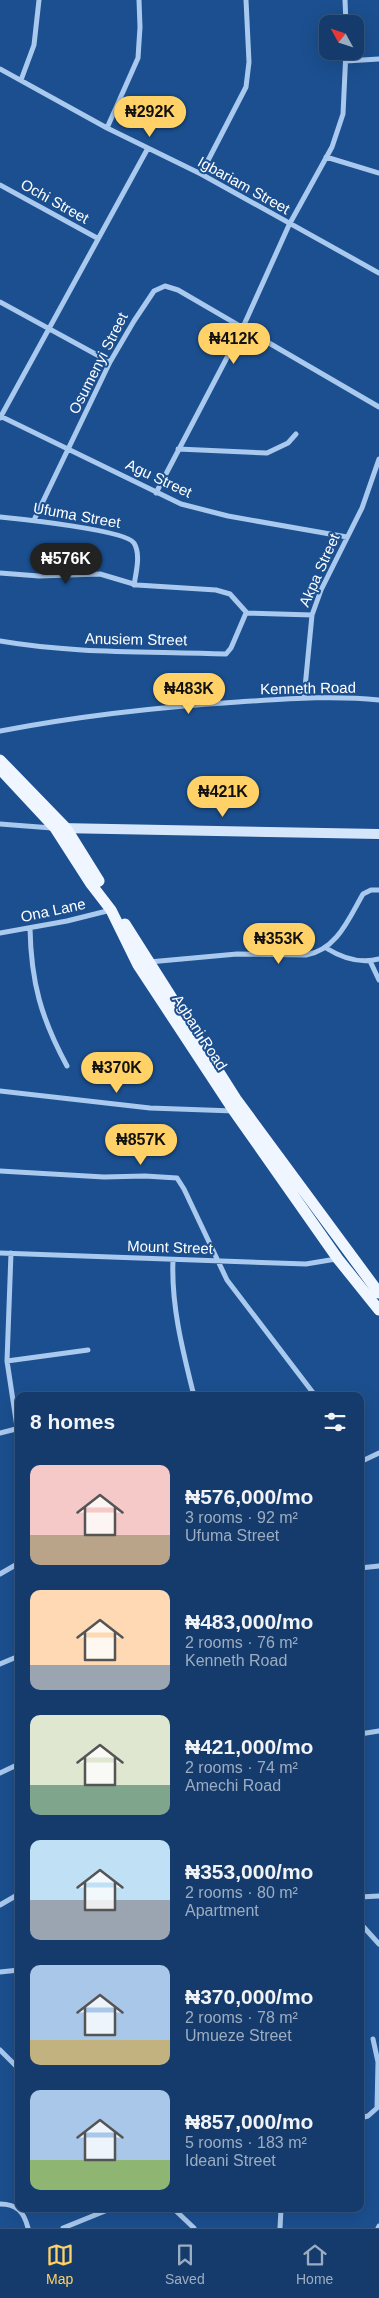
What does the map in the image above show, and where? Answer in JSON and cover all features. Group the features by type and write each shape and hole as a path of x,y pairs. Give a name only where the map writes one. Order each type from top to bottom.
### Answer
{"main road":[{"name":"Agbani Road","path":"0,760 60,828 234,1111 338,1259 379,1310"},
{"name":"Agbani Road","path":"0,769 60,828 91,884 111,910 143,964 236,1098 379,1293"},
{"path":"60,828 379,834"}],"street":[{"path":"21,80 34,45 39,0"},
{"path":"107,128 138,58 139,0"},
{"path":"201,174 246,87 249,62 246,0"},
{"path":"345,0 346,15"},
{"path":"156,493 243,327 290,225 326,157 343,114 346,61 379,59"},
{"name":"Igbariam Street","path":"0,69 107,128 201,174 379,273"},
{"path":"0,417 148,148"},
{"path":"326,157 379,173"},
{"name":"Ochi Street","path":"0,185 97,238"},
{"name":"Osumenyi Street","path":"34,520 110,362 148,298 158,288 165,286 178,290 379,407"},
{"path":"0,302 110,362"},
{"name":"Agu Street","path":"0,417 181,504 228,516 347,537"},
{"path":"178,449 267,453 288,443 296,434"},
{"name":"Akpa Street","path":"304,698 312,615 321,590 362,508 379,459"},
{"name":"Ufuma Street","path":"0,517 34,520 113,533 129,538 134,544 137,554 134,585"},
{"path":"0,573 39,576 100,574 134,585 216,590 230,594 246,612 312,615"},
{"name":"Anusiem Street","path":"0,641 76,651 226,654 231,648 246,612"},
{"name":"Kenneth Road","path":"0,731 124,712 304,698 344,697 379,700"},
{"path":"0,824 60,828"},
{"path":"143,964 237,954 306,956 316,954 326,948 338,935 364,894 371,890 379,890"},
{"name":"Ona Lane","path":"0,933 111,910"},
{"path":"30,928 35,989 40,1009 67,1066"},
{"path":"326,948 342,958 370,961 379,959"},
{"path":"370,961 379,980"},
{"path":"0,1091 150,1108 234,1111"},
{"path":"0,1170 104,1177 145,1176 177,1178 220,1262 227,1280 312,1392"},
{"name":"Mount Street","path":"0,1253 306,1264 352,1258"},
{"path":"11,1253 6,1347 15,1421"},
{"path":"173,1260 174,1296 183,1350 193,1392"},
{"path":"0,1348 6,1347"},
{"path":"7,1361 88,1350"},
{"path":"0,1433 15,1429"},
{"path":"364,1460 379,1453"},
{"path":"0,1574 15,1565"},
{"path":"364,1568 379,1566"},
{"path":"0,1664 15,1658"},
{"path":"364,1733 379,1731"},
{"path":"0,1774 15,1766"},
{"path":"0,1905 15,1896"},
{"path":"364,1897 379,1896"},
{"path":"364,1927 379,1944"},
{"path":"0,1972 15,1970"},
{"path":"364,2117 373,2114 377,2108 378,2062 373,2040"},
{"path":"0,2050 15,2063"},
{"path":"0,2204 15,2206"},
{"path":"22,2212 28,2228"},
{"path":"63,2228 103,2212"},
{"path":"177,2212 194,2228"},
{"path":"280,2228 281,2212"}]}
